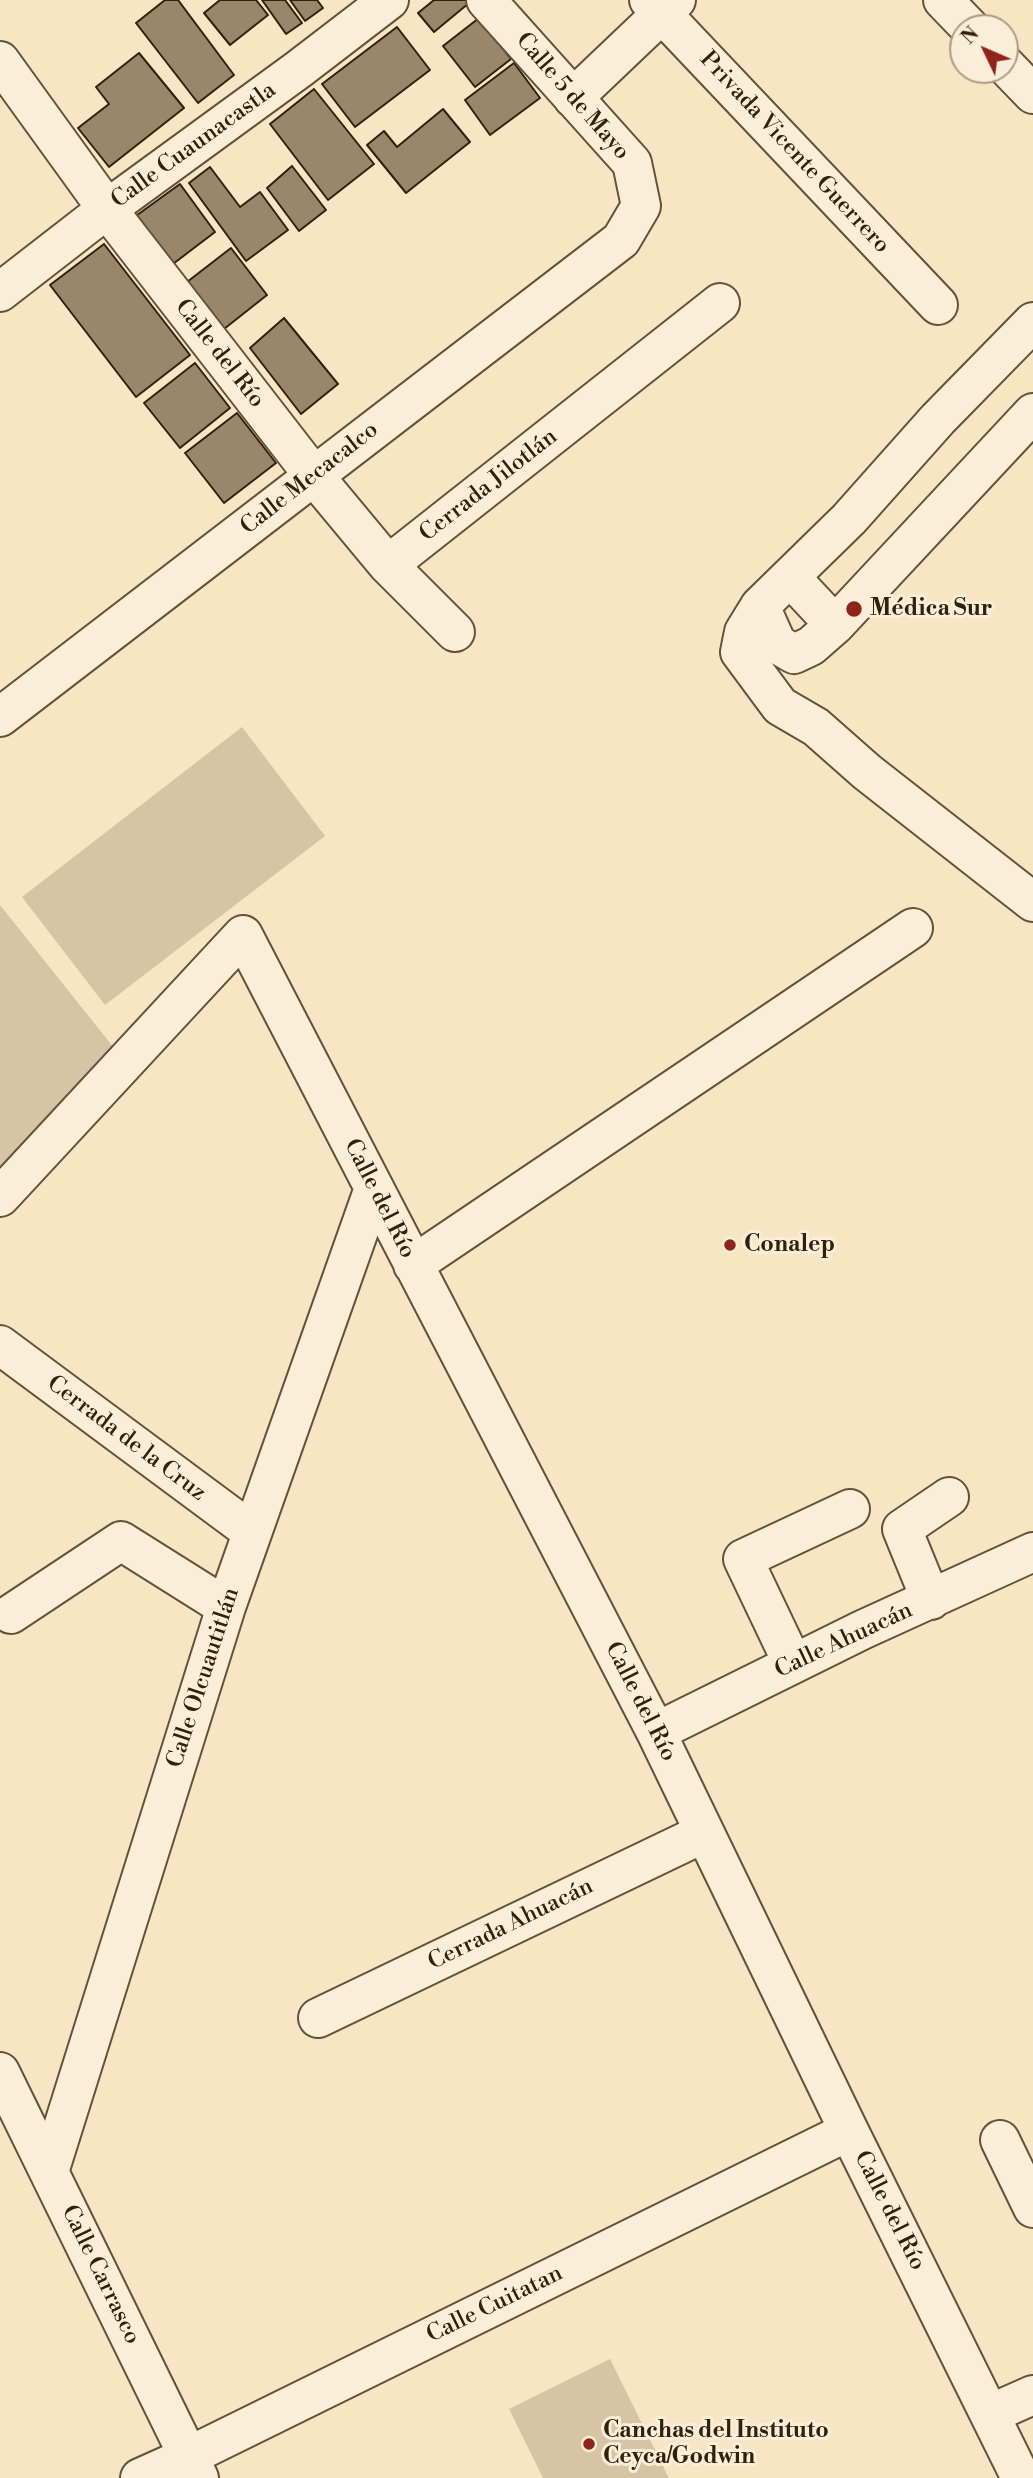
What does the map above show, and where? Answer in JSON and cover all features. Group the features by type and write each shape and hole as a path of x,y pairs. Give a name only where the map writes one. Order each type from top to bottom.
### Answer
{"street":[{"name":"Calle Cuaunacastla","path":"0,292 107,209 389,0"},
{"name":"Calle 5 de Mayo","path":"486,0 632,163 641,206 621,240"},
{"path":"943,0 956,14"},
{"path":"573,98 662,4"},
{"name":"Privada Vicente Guerrero","path":"662,4 938,305"},
{"name":"Calle del Río","path":"0,61 107,209 314,476 388,565 455,632"},
{"path":"1019,80 1033,94"},
{"name":"Calle Mecacalco","path":"0,717 621,240"},
{"name":"Cerrada Jilotlán","path":"388,565 720,303"},
{"path":"1033,323 938,419 849,519 760,606 744,632 740,652 780,706 817,727 867,772 1033,902"},
{"path":"760,606 777,644 794,654 811,646 835,625 1033,413"},
{"path":"791,578 835,625"},
{"path":"414,1265 913,928"},
{"name":"Calle del Río","path":"0,1196 243,935 656,1732 1021,2478"},
{"name":"Calle Olcuautitlán","path":"49,2172 226,1607 374,1188"},
{"name":"Cerrada de la Cruz","path":"0,1345 252,1532"},
{"path":"931,1600 902,1529 949,1497"},
{"path":"793,1664 743,1559 850,1510"},
{"path":"11,1614 121,1541 226,1607"},
{"name":"Calle Ahuacán","path":"656,1732 862,1630 1033,1552"},
{"name":"Cerrada Ahuacán","path":"318,2018 704,1833"},
{"name":"Calle Carrasco","path":"0,2072 194,2467"},
{"name":"Calle Cuitatan","path":"141,2478 194,2467 849,2131"},
{"path":"1000,2140 1033,2208"},
{"path":"990,2414 1033,2395"}],"shaded area":[{"path":"242,727 325,836 105,1005 22,897"},
{"path":"0,905 134,1073 0,1178"},
{"name":"Canchas del Instituto Ceyca/Godwin","path":"610,2359 669,2478 543,2478 509,2409"}],"building":[{"path":"165,0 178,0 234,75 198,103 136,23"},
{"path":"220,0 256,0 268,15 230,45 204,13"},
{"path":"262,0 285,0 302,23 286,34"},
{"path":"290,0 317,0 323,8 305,21"},
{"path":"434,0 467,0 469,3 434,32 418,13"},
{"path":"479,18 511,59 475,87 443,46"},
{"path":"397,27 430,70 355,127 322,84"},
{"path":"139,53 184,108 109,167 78,128 109,104 96,87"},
{"path":"514,63 540,98 490,135 465,100"},
{"path":"314,89 374,164 328,200 270,124"},
{"path":"443,109 470,142 406,193 367,145 384,131 397,147"},
{"path":"292,166 326,210 299,231 267,188"},
{"path":"210,167 240,207 260,192 288,230 246,261 189,183"},
{"path":"180,184 215,232 169,267 133,218"},
{"path":"104,244 190,355 136,397 50,285"},
{"path":"231,248 267,295 224,329 187,282"},
{"path":"284,318 338,384 301,414 250,348"},
{"path":"195,363 230,408 180,448 144,403"},
{"path":"237,413 276,463 224,503 185,453"}],"place":[{"name":"Médica Sur","path":"854,609"},
{"name":"Conalep","path":"730,1245"},
{"name":"Canchas del Instituto Ceyca/Godwin","path":"589,2444"}]}
